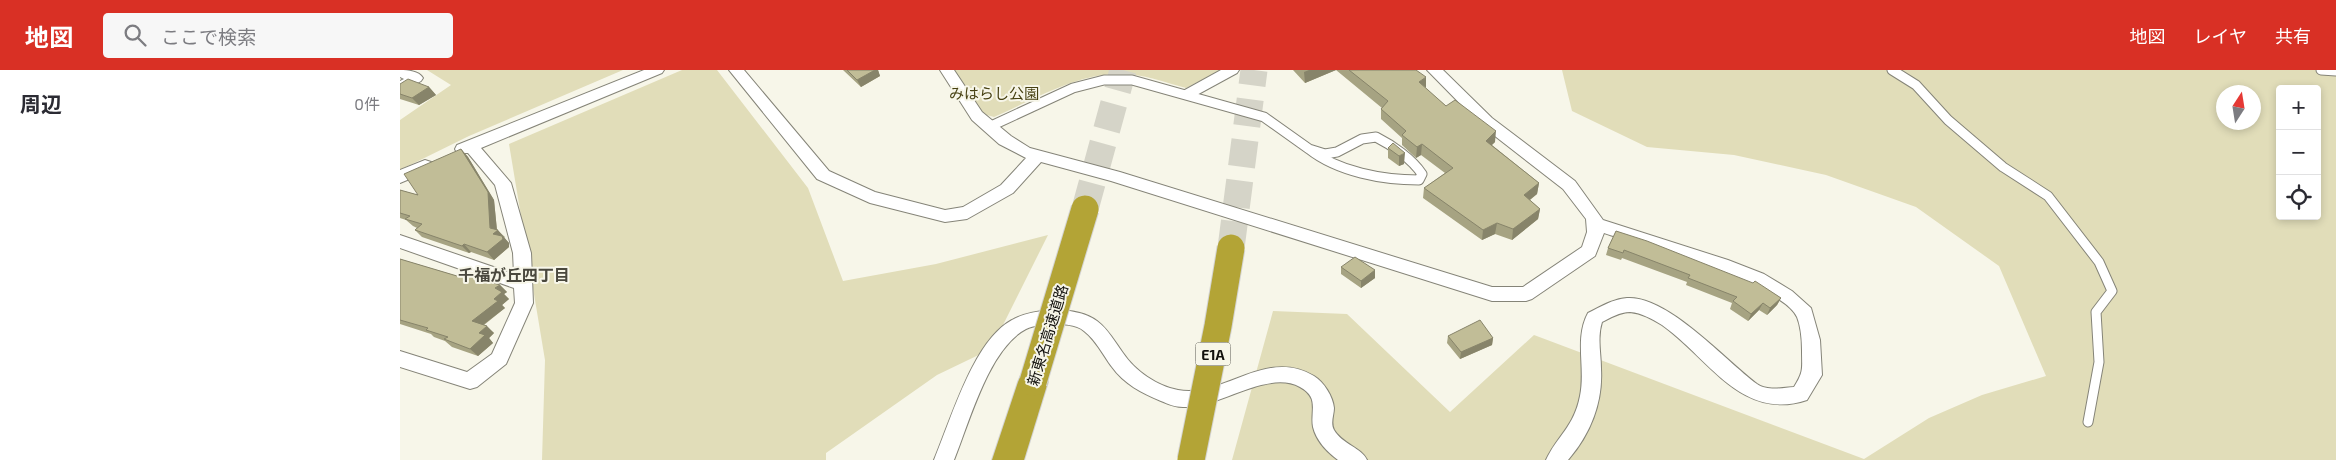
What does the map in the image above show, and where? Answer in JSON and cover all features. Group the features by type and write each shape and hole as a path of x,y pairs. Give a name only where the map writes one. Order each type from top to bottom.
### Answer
{"highway":[{"name":"新東名高速道路","path":"1008,460 1085,209"},
{"name":"E1A","path":"1192,460 1231,248"}],"street":[{"path":"453,153 657,70"},
{"path":"736,70 823,175 870,197 945,216 967,213 1007,189 1038,155"},
{"path":"947,70 977,116 991,126 1005,140 1025,152 1124,178 1492,294 1526,294 1589,251 1596,232 1594,218 1569,185 1487,122 1434,70"},
{"path":"1188,94 1232,70"},
{"path":"400,72 416,78 400,88"},
{"path":"400,359 470,381 499,359 524,303 522,253 503,183 471,146"},
{"path":"400,177 436,161"},
{"path":"1556,460 1579,431 1591,398 1592,370 1588,349 1589,332 1594,318 1608,311 1630,305 1652,311 1675,324 1734,378 1757,394 1778,397 1800,394 1812,375 1811,340 1805,313 1786,296 1758,279 1722,265 1595,224"},
{"path":"400,241 524,284"},
{"path":"944,460 982,365 991,349 1008,332 1027,321 1044,317 1061,317 1080,321 1092,327 1129,375 1168,396 1185,399 1212,394 1259,379 1277,376 1292,376 1306,381 1318,392 1324,408 1322,419 1324,430 1336,446 1357,460"}],"lane":[{"path":"1892,70 1916,85 1948,120 2003,167 2048,196 2099,262 2112,291 2096,312 2099,362 2088,422"},
{"path":"2321,70 2336,71"},
{"path":"991,126 1073,88 1104,80 1132,80 1188,94 1264,117 1309,149 1319,159 1334,165 1407,180 1419,180 1422,174 1412,163 1386,142 1376,137 1362,139 1337,152 1325,154 1309,149"}],"green space":[{"path":"427,70 623,70 469,136 400,170 400,120 451,85"},
{"path":"682,70 717,70 808,188 843,281 936,264 1048,235 991,349 937,375 826,453 826,460 542,460 545,360 509,144"},
{"name":"みはらし公園","path":"953,70 1221,70 1186,88 1132,74 1114,74 1083,79 1052,90 994,117 980,113"},
{"path":"1562,70 2321,70 2336,75 2336,460 1232,460 1273,311 1347,314 1450,412 1534,335 1864,459 1929,418 1982,395 2046,376 1999,266 1916,207 1826,175 1734,155 1647,147 1572,111"}],"building":[{"path":"847,70 875,70 857,80"},
{"path":"1349,70 1416,70 1426,77 1419,82 1446,106 1455,100 1496,131 1486,141 1539,183 1524,195 1540,209 1513,229 1497,223 1483,230 1424,188 1453,168 1422,144 1417,147 1402,135 1406,131 1381,109 1388,101"},
{"path":"408,79 429,87 412,98 400,94 400,84"},
{"path":"1393,143 1405,153 1399,156 1388,148"},
{"path":"461,149 488,192 490,228 498,230 493,234 502,236 503,239 487,252 464,244 462,246 415,230 422,224 405,219 410,216 400,213 400,190 418,195 404,174"},
{"path":"1616,231 1647,241 1753,283 1755,281 1781,298 1770,308 1763,303 1751,314 1733,301 1737,297 1688,278 1690,275 1624,250 1623,253 1608,248"},
{"path":"1355,257 1375,270 1361,281 1341,267"},
{"path":"400,259 457,276 461,273 500,285 495,288 502,292 494,299 498,301 472,321 487,326 479,333 485,335 470,349 444,339 448,337 426,330 428,328 400,320"},
{"path":"1480,320 1493,338 1461,352 1448,336"}],"tunnel":[{"path":"1085,209 1123,70"},
{"path":"1231,248 1254,70"}],"district":[{"name":"千福が丘四丁目","path":"514,274"}]}
